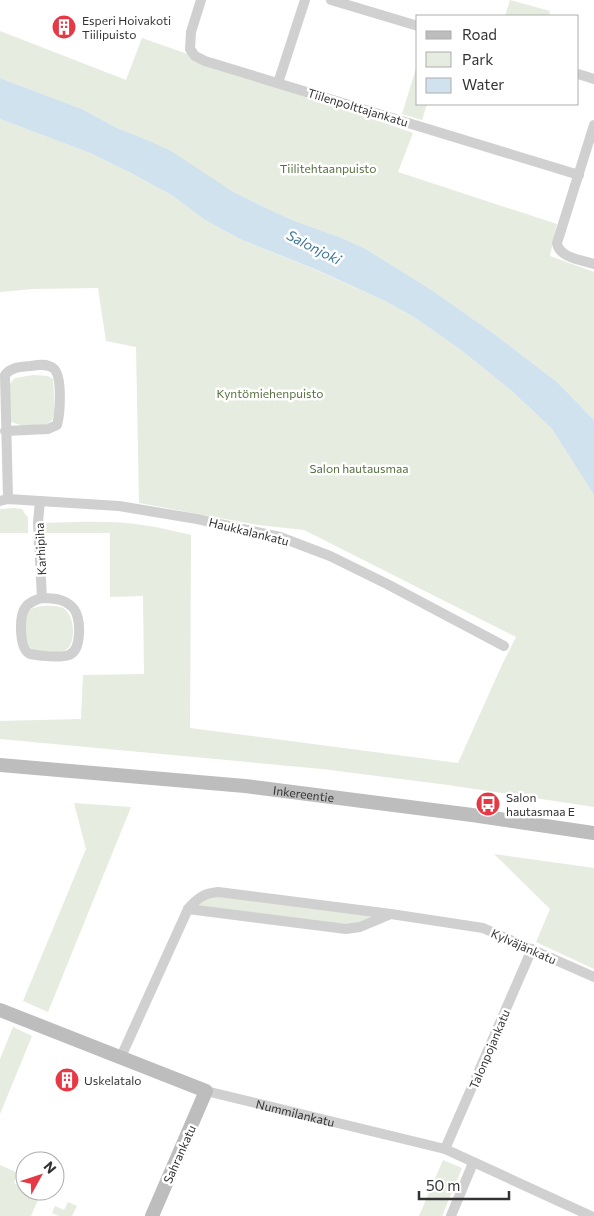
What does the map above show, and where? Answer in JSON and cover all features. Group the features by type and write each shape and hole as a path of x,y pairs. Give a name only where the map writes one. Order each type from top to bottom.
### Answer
{"street":[{"name":"Tiilenpolttajankatu","path":"201,0 189,40 190,48 195,56 205,61 578,175"},
{"path":"278,83 305,0"},
{"path":"331,0 416,25"},
{"path":"579,74 594,79"},
{"path":"594,125 557,243 562,254 594,264"},
{"path":"4,500 5,375 9,370 16,368 42,364 52,367 57,372 59,380 59,418 57,425 48,429 5,431"},
{"name":"Haukkalankatu","path":"4,500 119,506 206,520 280,537 330,556 384,582 504,646"},
{"name":"Karhipiha","path":"40,501 38,522 42,598"},
{"path":"42,598 62,600 75,611 78,619 78,643 75,650 68,655 30,654 22,645 23,611 29,603 42,598"},
{"name":"Inkereentie","path":"4,767 245,786 472,815 594,833"},
{"name":"Kylväjänkatu","path":"120,1059 188,909 206,893 218,892 391,914 482,928 594,977"},
{"path":"188,909 346,929 360,927 391,914"},
{"name":"Talonpojankatu","path":"445,1149 532,949"},
{"name":"Nummilankatu","path":"0,1010 120,1059 206,1091 445,1149 590,1216"},
{"name":"Sahrankatu","path":"152,1216 206,1091"},
{"path":"451,1216 473,1163"}],"green space":[{"path":"510,0 550,11 549,15 505,15"},
{"name":"Tiilitehtaanpuisto","path":"0,31 126,80 142,38 413,133 398,172 557,224 550,256 594,272 594,420 557,382 493,333 430,289 366,249 262,206 232,191 145,139 115,127 82,109 0,78"},
{"path":"416,68 416,105 427,105 422,120 402,114"},
{"name":"Kyntömiehenpuisto","path":"0,119 90,153 173,196 205,220 242,240 316,270 385,301 414,317 461,350 513,392 552,429 594,495 594,807 448,785 322,769 0,739 0,721 81,719 83,675 144,674 143,596 110,597 110,533 44,533 44,523 97,522 136,524 191,535 190,728 458,763 516,637 304,530 258,525 139,503 136,347 106,341 98,288 33,289 0,292"},
{"path":"33,375 48,376 53,379 55,413 52,420 47,424 24,426 11,422 7,405 7,393 11,383 15,378"},
{"path":"0,509 22,509 28,518 28,533 0,533"},
{"path":"40,606 60,607 70,615 73,634 67,649 58,652 40,652 30,647 25,628 26,618 29,610"},
{"path":"74,803 131,807 48,1012 23,1001 86,849"},
{"path":"494,854 594,868 594,969 536,942 550,909"},
{"path":"206,893 391,914 360,927 188,909"},
{"path":"13,1027 32,1036 0,1114 0,1059"},
{"path":"443,1160 462,1168 442,1216 419,1216"},
{"path":"0,1165 15,1172 15,1201 37,1201 31,1216 0,1216"},
{"path":"68,1202 77,1206 72,1216 59,1216 52,1213 55,1206 64,1210"}],"water":[{"name":"Salonjoki","path":"0,78 82,109 115,127 171,151 232,191 262,206 366,249 430,289 493,333 557,382 594,420 594,495 552,429 513,392 461,350 414,317 385,301 317,270 242,240 205,220 173,196 90,153 0,119"}],"place":[{"name":"Esperi Hoivakoti Tiilipuisto","path":"64,27"},
{"name":"Salon hautasmaa E","path":"488,804"},
{"name":"Uskelatalo","path":"67,1080"}],"park label":[{"name":"Salon hautausmaa","path":"359,468"}]}
